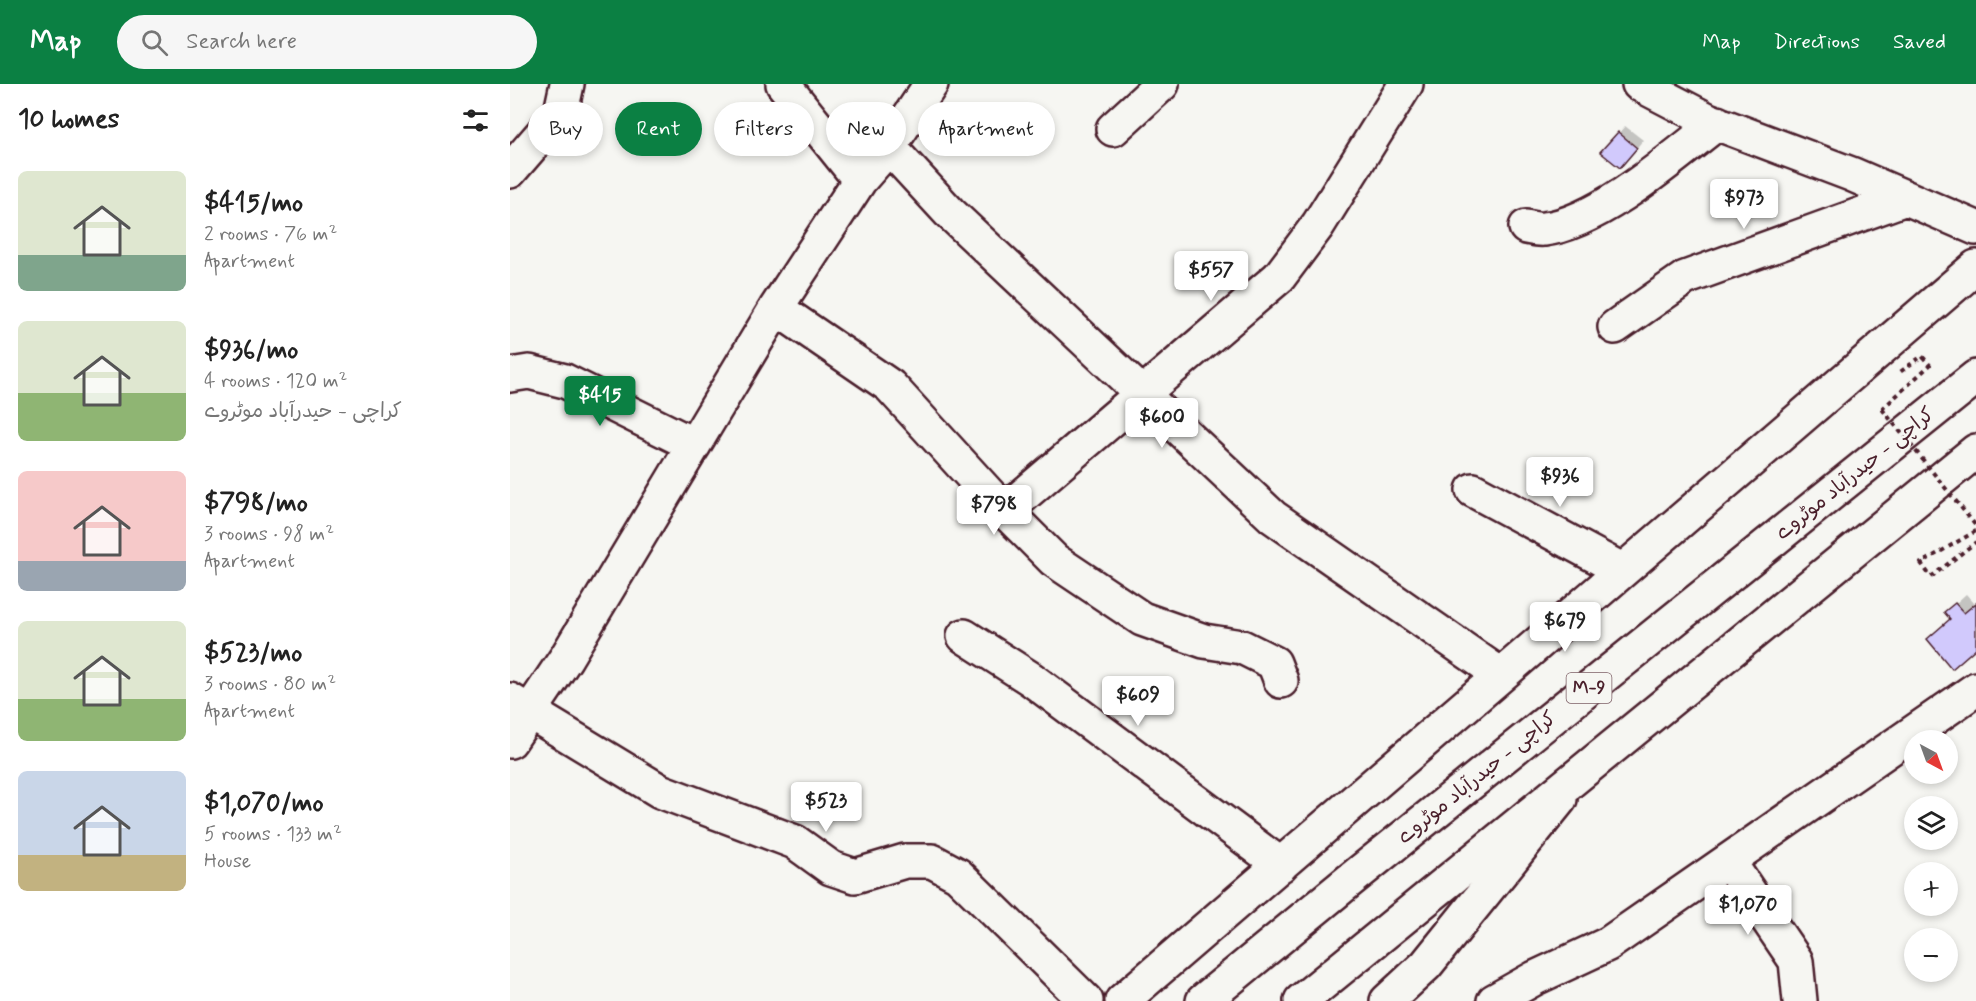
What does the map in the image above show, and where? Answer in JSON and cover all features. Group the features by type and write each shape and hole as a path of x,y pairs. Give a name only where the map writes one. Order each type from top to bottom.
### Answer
{"main road":[{"path":"510,171 561,112 567,84"},
{"path":"783,84 860,180"},
{"path":"906,122 931,84"},
{"path":"1113,129 1162,84"},
{"path":"1005,511 1279,277 1318,225 1406,84"},
{"path":"1639,84 1717,123 1851,174 1976,228"},
{"path":"1526,227 1543,229 1572,222 1598,209 1657,170 1717,123"},
{"path":"510,741 520,706 566,658 776,308 860,180 881,156"},
{"path":"897,156 949,212 1273,518 1501,675"},
{"path":"1615,327 1685,278 1906,198"},
{"path":"1122,1001 1976,267"},
{"path":"776,308 890,386 1005,511 1054,560 1142,619 1204,641 1242,647 1274,663 1281,681"},
{"path":"510,375 529,372 565,381 694,445"},
{"name":"کراچی - حیدرآباد موٹروے","path":"1203,1001 1976,377"},
{"path":"1301,1001 1976,452"},
{"path":"1473,490 1622,570"},
{"path":"964,636 1031,679 1281,865"},
{"path":"1494,1001 1535,978 1608,944 1976,689"},
{"path":"520,706 660,791 795,842 831,868 855,876 905,861 933,861 958,875 1086,1001"},
{"path":"1387,1001 1426,965 1582,771"},
{"path":"1728,861 1796,961 1800,1001"}],"path":[{"path":"1896,375 1922,356 1930,365 1882,409 1976,526"},
{"path":"1976,531 1921,563 1931,577 1976,542"}],"building":[{"path":"1618,132 1637,148 1620,168 1600,152"},
{"path":"1955,603 1964,613 1976,603 1976,651 1975,649 1952,669 1927,639 1950,619 1944,612"}]}
